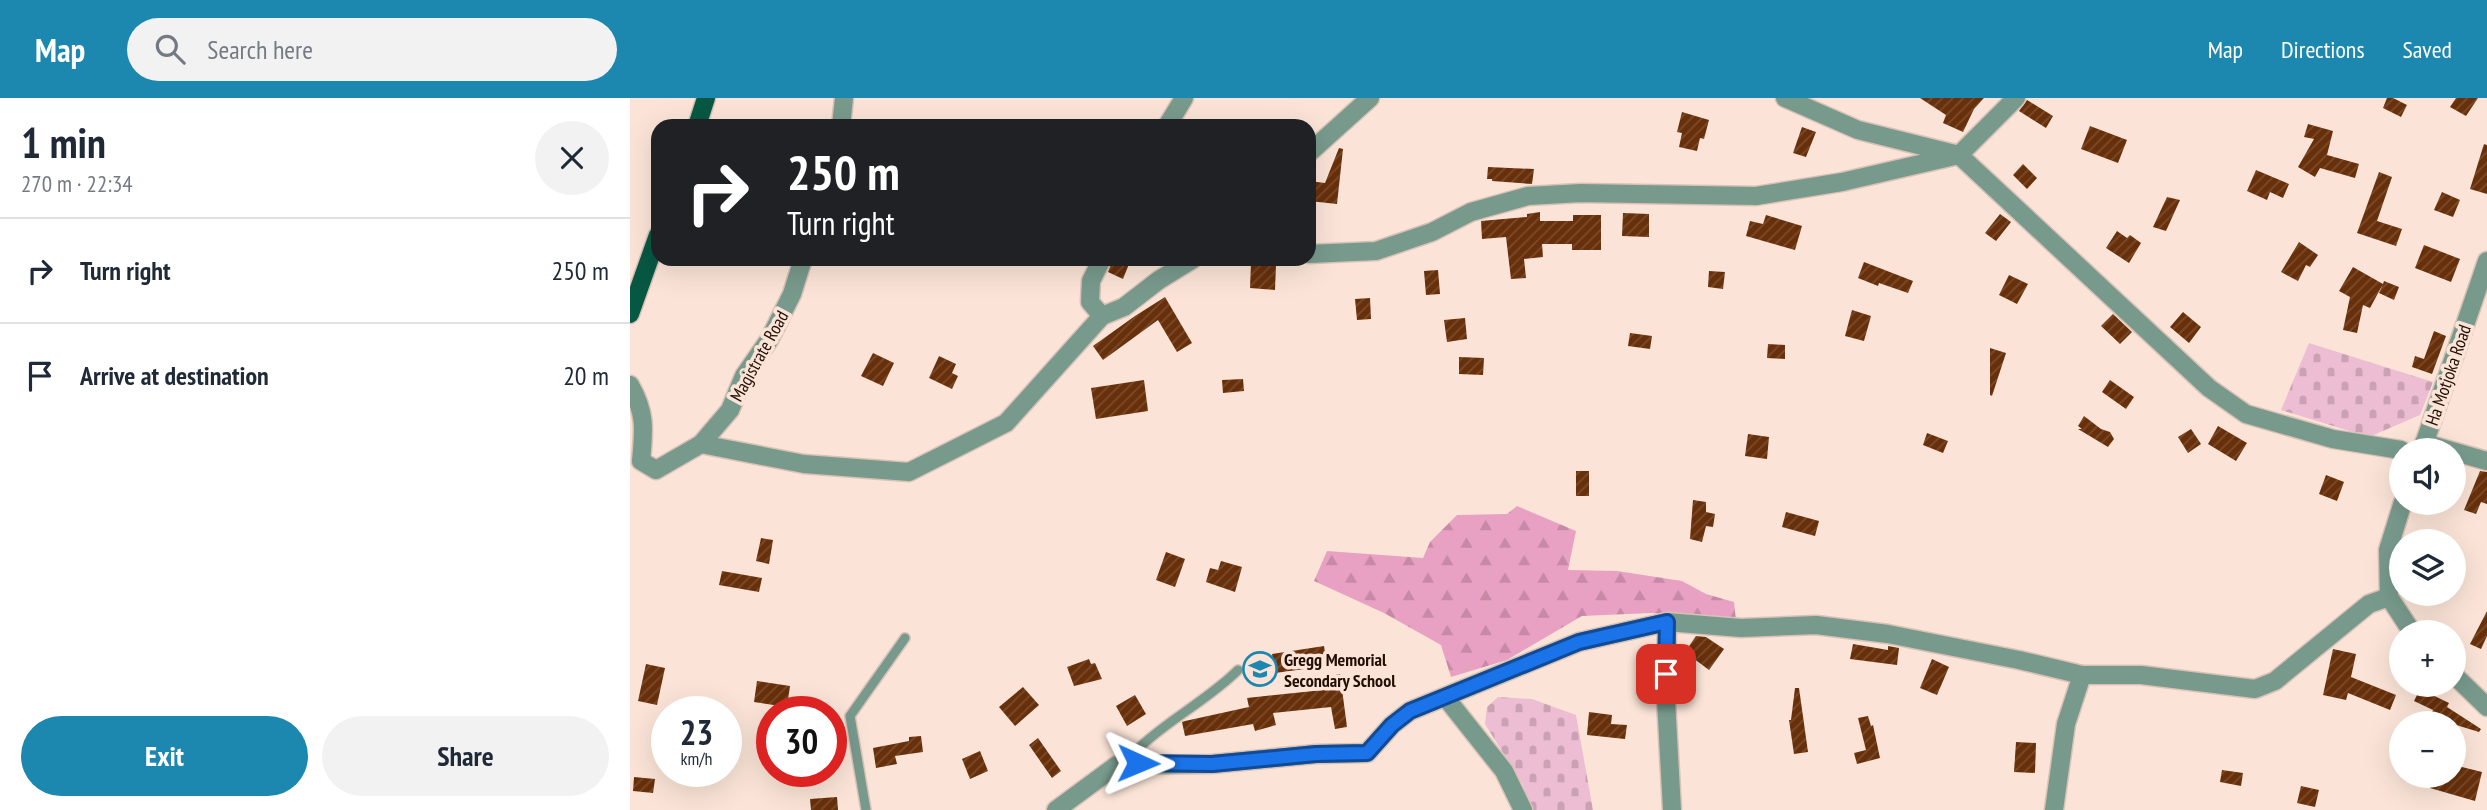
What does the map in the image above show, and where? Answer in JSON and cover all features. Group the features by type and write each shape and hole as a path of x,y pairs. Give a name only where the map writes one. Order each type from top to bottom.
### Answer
{"main road":[{"path":"699,119 706,98"},
{"path":"630,314 651,255"}],"street":[{"path":"842,119 844,98"},
{"path":"1171,119 1184,98"},
{"path":"1316,147 1370,98"},
{"path":"1785,98 1858,130 1959,155 2209,388 2246,414 2333,439 2389,448"},
{"path":"1316,254 1376,251 1432,232 1471,212 1528,196 1581,193 1756,196 1842,182 1959,155 2016,98"},
{"name":"Ha Motjoka Road","path":"2426,438 2487,264"},
{"name":"Magistrate Road","path":"630,385 641,404 644,431 641,461 656,470 701,444 730,410 744,376 769,340 792,295 801,266"},
{"path":"1098,266 1091,281 1090,302 1101,316"},
{"path":"701,444 804,464 909,472 1006,423 1101,316 1124,307 1182,266"},
{"path":"2466,456 2487,461"},
{"path":"1056,810 1117,765 1212,764 1316,754 1367,753 1392,725 1410,711 1579,642 1667,622 1741,628 1816,625 1876,632 2019,660 2082,676 2141,676 2255,689 2275,681 2369,604 2389,597 2389,547"},
{"path":"1667,622 1666,700 1672,810"},
{"path":"2054,810 2066,724 2082,676"},
{"path":"2466,687 2487,707"},
{"path":"1446,698 1504,771 1522,810"}],"lane":[{"path":"866,810 850,716 905,638"},
{"path":"1138,763 1141,746 1186,709 1221,687 1238,670"}],"green space":[{"path":"2309,343 2433,382 2420,415 2369,437 2281,410"},
{"path":"1517,506 1576,531 1568,570 1617,571 1682,581 1706,594 1734,602 1736,620 1651,613 1582,616 1507,660 1451,677 1441,645 1384,613 1314,581 1327,551 1423,558 1430,542 1457,515 1507,514"},
{"path":"1498,697 1532,699 1576,715 1593,810 1529,810 1523,785 1485,724 1487,707"}],"building":[{"path":"1920,98 1984,98 1974,109 1963,132 1943,123 1946,115"},
{"path":"2387,98 2407,105 2401,117 2383,108"},
{"path":"2456,98 2478,98 2466,116 2450,107"},
{"path":"2027,100 2053,116 2046,128 2019,111"},
{"path":"1682,112 1709,120 1704,139 1700,138 1697,151 1679,147 1682,133 1677,132"},
{"path":"2308,124 2333,131 2327,155 2359,164 2355,178 2320,168 2315,177 2298,167 2314,139 2304,137"},
{"path":"2090,126 2127,140 2118,163 2081,149"},
{"path":"1802,127 1816,132 1806,157 1793,153"},
{"path":"2484,144 2487,145 2487,194 2470,189"},
{"path":"1339,148 1343,149 1337,204 1316,202 1316,182 1325,183"},
{"path":"2023,164 2037,178 2027,189 2013,175"},
{"path":"1488,167 1534,169 1532,184 1492,181 1487,179"},
{"path":"2256,170 2289,184 2283,198 2270,192 2267,200 2247,191"},
{"path":"2379,172 2392,177 2377,221 2402,229 2396,246 2357,233"},
{"path":"2442,192 2460,200 2453,217 2434,210"},
{"path":"2167,197 2180,200 2166,231 2153,227"},
{"path":"1540,212 1540,221 1573,221 1573,215 1601,215 1601,250 1572,250 1572,244 1542,244 1543,257 1524,259 1526,278 1511,279 1506,237 1482,239 1481,221 1527,217 1527,214"},
{"path":"1623,213 1649,214 1649,237 1622,236"},
{"path":"2000,214 2011,222 1996,241 1985,233"},
{"path":"1766,215 1802,226 1795,250 1746,236 1750,221 1763,224"},
{"path":"2117,231 2127,238 2130,235 2141,243 2129,263 2106,248"},
{"path":"2299,242 2318,255 2310,267 2306,265 2298,281 2281,272"},
{"path":"2424,245 2460,259 2451,282 2415,268"},
{"path":"1864,262 1913,281 1908,293 1858,278"},
{"path":"1110,266 1128,266 1123,279 1108,272"},
{"path":"1251,266 1276,266 1275,290 1250,288"},
{"path":"2353,267 2383,284 2370,308 2363,305 2357,333 2343,330 2350,297 2339,291"},
{"path":"1438,270 1440,294 1426,295 1424,271"},
{"path":"1709,271 1725,272 1723,289 1708,287"},
{"path":"2009,275 2028,284 2017,304 1999,295"},
{"path":"2384,281 2399,287 2394,300 2379,293"},
{"path":"1165,297 1192,343 1177,352 1158,320 1103,360 1093,346"},
{"path":"1370,298 1371,319 1357,320 1355,299"},
{"path":"1852,310 1871,316 1864,341 1845,336"},
{"path":"2183,312 2201,327 2189,343 2170,327"},
{"path":"2113,314 2132,332 2120,344 2101,326"},
{"path":"1465,318 1467,339 1447,342 1444,320"},
{"path":"2434,331 2446,336 2432,374 2412,367 2415,356 2424,359"},
{"path":"1630,333 1652,336 1650,349 1628,346"},
{"path":"1768,344 1785,345 1785,359 1767,358"},
{"path":"1990,348 2006,353 1992,396 1990,395"},
{"path":"873,353 894,363 883,386 861,376"},
{"path":"939,356 956,364 952,373 958,376 952,389 929,378"},
{"path":"1459,357 1484,358 1483,375 1459,374"},
{"path":"1243,379 1244,391 1223,393 1222,380"},
{"path":"1144,380 1148,411 1096,419 1091,388"},
{"path":"2110,380 2134,397 2126,409 2102,392"},
{"path":"2084,416 2101,429 2110,432 2114,439 2108,447 2078,429 2082,429 2078,426"},
{"path":"2218,426 2247,443 2236,461 2208,444"},
{"path":"2191,429 2201,444 2188,453 2178,437"},
{"path":"1927,433 1948,441 1943,453 1923,445"},
{"path":"1748,434 1769,437 1767,459 1745,456"},
{"path":"1576,471 1589,471 1589,496 1576,496"},
{"path":"2480,471 2487,472 2487,504 2481,502 2476,514 2466,511"},
{"path":"2326,475 2344,482 2337,501 2319,494"},
{"path":"1693,500 1706,502 1706,512 1715,514 1713,527 1706,526 1702,542 1690,539"},
{"path":"1786,512 1819,521 1815,536 1782,527"},
{"path":"761,538 773,540 769,564 756,561"},
{"path":"1166,552 1185,559 1175,587 1156,580"},
{"path":"1221,561 1242,567 1235,592 1206,582 1210,568 1218,570"},
{"path":"722,571 762,578 759,592 719,585"},
{"path":"2487,611 2487,636 2481,649 2470,644"},
{"path":"1696,636 1706,637 1724,649 1709,670 1685,652"},
{"path":"1853,644 1888,650 1888,646 1899,648 1897,665 1850,659"},
{"path":"1324,646 1327,666 1275,673 1272,654"},
{"path":"2333,649 2356,654 2351,677 2389,692 2389,697 2395,697 2390,710 2348,693 2346,700 2323,695"},
{"path":"1089,659 1091,664 1095,663 1102,679 1074,686 1067,667"},
{"path":"1932,659 1949,667 1937,695 1920,688"},
{"path":"646,664 665,668 659,696 651,696 651,704 638,701"},
{"path":"1340,674 1347,727 1335,729 1331,707 1273,713 1276,725 1255,731 1253,724 1185,736 1182,722 1249,707 1247,698 1323,690 1322,678"},
{"path":"757,681 790,686 789,696 756,696 754,702"},
{"path":"1023,687 1039,705 1015,726 999,707"},
{"path":"1795,688 1799,688 1808,752 1794,754 1789,720"},
{"path":"1135,695 1146,714 1127,726 1116,706"},
{"path":"2416,697 2437,697 2449,703 2447,707 2453,711 2433,711 2414,701"},
{"path":"1589,712 1612,715 1611,724 1627,725 1625,739 1587,735"},
{"path":"1868,716 1871,726 1873,725 1880,758 1857,764 1854,753 1866,750 1858,718"},
{"path":"2466,719 2481,729 2479,732 2466,728"},
{"path":"921,736 923,752 895,756 897,764 876,768 873,748"},
{"path":"1038,738 1061,771 1052,778 1029,745"},
{"path":"2016,742 2036,743 2035,773 2014,772"},
{"path":"980,751 988,771 970,779 962,759"},
{"path":"2466,768 2482,772 2475,801 2430,788 2466,788"},
{"path":"2222,770 2243,773 2241,786 2220,782"},
{"path":"634,777 651,779 653,793 633,791"},
{"path":"2301,786 2319,790 2315,807 2297,803"},
{"path":"837,797 838,810 811,810 810,799"}],"place":[{"name":"Gregg Memorial Secondary School","path":"1260,669"}],"route":[{"path":"1138,763 1212,764 1316,754 1367,753 1392,725 1410,711 1579,642 1667,622 1666,674"}]}
